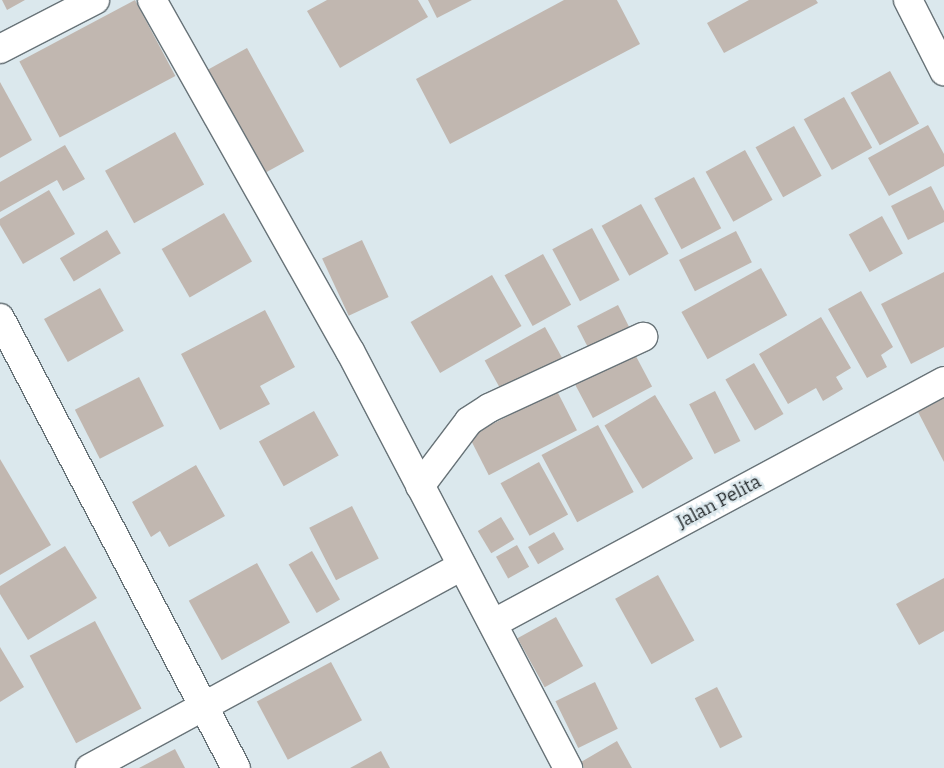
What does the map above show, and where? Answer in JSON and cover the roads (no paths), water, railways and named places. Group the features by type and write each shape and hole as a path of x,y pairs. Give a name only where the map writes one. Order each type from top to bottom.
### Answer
{"street":[{"path":"0,49 95,0"},
{"path":"152,0 346,342 568,768"},
{"path":"908,0 944,70"},
{"path":"0,318 236,768"},
{"path":"420,486 469,420 489,408 643,337"},
{"name":"Jalan Pelita","path":"494,623 944,381"},
{"path":"90,768 462,566"}]}
